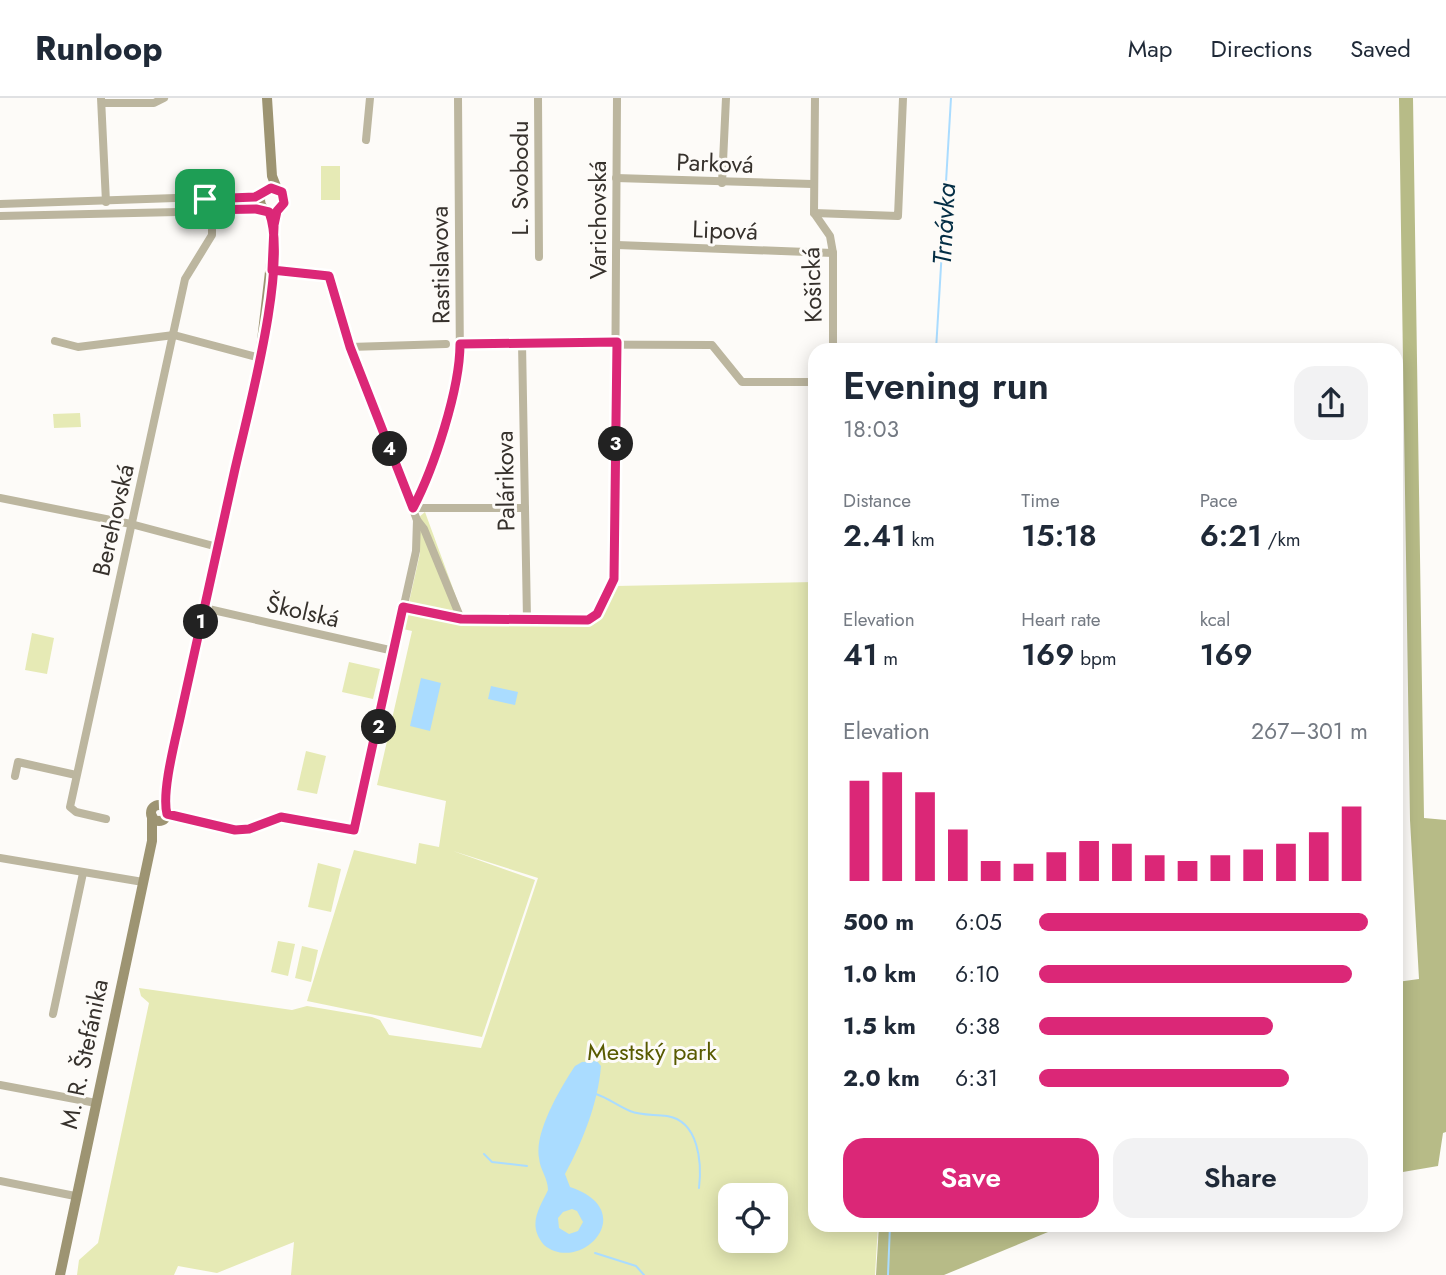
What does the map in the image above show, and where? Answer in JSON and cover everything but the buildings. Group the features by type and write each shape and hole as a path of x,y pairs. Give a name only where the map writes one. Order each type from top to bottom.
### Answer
{"street":[{"path":"106,202 102,100 154,103 164,98"},
{"path":"267,98 272,177 268,191"},
{"path":"366,140 369,98"},
{"name":"Rastislavova","path":"413,508 425,485 460,366 458,98"},
{"name":"L. Svobodu","path":"538,98 539,257"},
{"name":"Varichovská","path":"527,620 593,618 614,579 618,98"},
{"path":"722,183 726,98"},
{"name":"Košická","path":"815,98 812,184 814,213 830,236 833,253 833,343"},
{"path":"814,213 898,216 903,98"},
{"name":"Parková","path":"616,178 812,184"},
{"path":"0,204 205,199 268,191 285,200 270,211 208,210 0,216"},
{"name":"M. R. Štefánika","path":"60,1275 143,882 161,813 260,358 272,270 274,225 270,211 260,203 268,191"},
{"name":"Berehovská","path":"106,819 76,812 70,807 186,279 212,235 205,199"},
{"path":"132,201 132,212"},
{"path":"84,203 84,213"},
{"name":"Lipová","path":"617,245 833,253"},
{"path":"272,270 329,276 350,347 417,520 424,529 461,619"},
{"path":"55,341 78,347 174,335 260,358"},
{"path":"460,344 617,342 712,345 742,382 808,382"},
{"name":"Palárikova","path":"522,343 527,620"},
{"path":"350,347 446,344"},
{"path":"0,498 131,524 210,545"},
{"path":"413,508 525,508"},
{"path":"161,813 235,830 249,829 281,817 354,830 416,551 417,520"},
{"path":"403,607 461,619 527,620"},
{"name":"Školská","path":"204,608 394,651"},
{"path":"15,776 18,762 76,775"},
{"path":"0,858 143,882"},
{"path":"53,1014 83,873"},
{"path":"0,1086 96,1103"},
{"path":"0,1181 75,1195"}],"green space":[{"path":"1399,98 1413,98 1424,818 1446,820 1446,1132 1443,1133 1438,1166 1403,1172 1403,981 1419,979 1410,820"},
{"path":"321,166 340,166 340,200 321,200"},
{"path":"80,413 81,427 54,428 53,414"},
{"name":"Mestský park","path":"425,512 466,624 589,623 598,619 616,586 808,582 808,1232 878,1232 875,1275 291,1275 294,1242 217,1273 178,1266 174,1275 77,1275 79,1260 98,1243 149,1003 141,996 139,988 292,1010 307,1006 372,1017 380,1020 389,1035 481,1048 538,878 453,851 535,880 482,1037 307,1001 354,850 416,864 419,843 439,847 446,801 377,785 412,631 403,629 420,553 419,517"},
{"path":"32,633 54,638 47,674 25,670"},
{"path":"349,662 380,669 373,699 342,692"},
{"path":"306,751 326,756 317,794 297,790"},
{"path":"318,863 341,869 331,912 308,907"},
{"path":"278,941 295,944 288,976 271,972"},
{"path":"302,946 318,950 311,982 295,978"},
{"path":"879,1232 1048,1232 944,1275 876,1275"}],"water":[{"path":"421,678 441,683 430,731 410,726"},
{"path":"491,686 518,692 515,705 488,699"},
{"path":"597,1061 601,1066 597,1094 589,1122 565,1174 570,1187 591,1198 601,1210 603,1224 597,1236 587,1246 573,1252 558,1252 544,1245 536,1231 536,1217 548,1190 539,1147 556,1097 575,1066 582,1062","holes":["572,1209 577,1211 583,1222 578,1231 569,1234 559,1228 558,1218 563,1212"]}],"waterway":[{"name":"Trnávka","path":"936,343 951,98"},
{"path":"596,1094 630,1111 667,1116 686,1126 692,1134 699,1156 699,1188"},
{"path":"484,1154 492,1162 527,1166"},
{"name":"Trnávka","path":"888,1275 890,1232"},
{"path":"595,1253 636,1266 644,1275"}],"route":[{"path":"205,199 205,210 256,209 269,212 274,225 274,227 272,270 260,358 168,777 167,814 235,830 249,829 281,817 354,830 379,727 403,607 461,619 588,620 597,614 614,579 617,342 460,344 460,366 425,485 413,508 350,347 329,276 272,270 274,225 277,211 284,203 282,192 271,188 255,197 205,199"}]}
